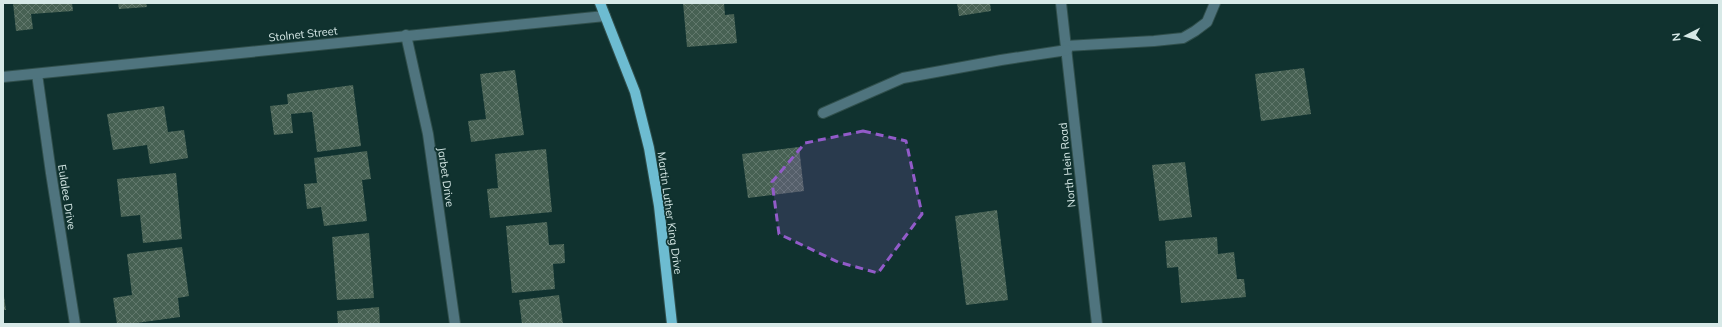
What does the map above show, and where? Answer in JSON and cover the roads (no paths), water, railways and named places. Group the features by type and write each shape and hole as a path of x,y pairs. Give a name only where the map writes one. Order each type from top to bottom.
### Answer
{"main road":[{"name":"Martin Luther King Drive","path":"600,3 635,92 649,148 659,206 672,324"}],"street":[{"name":"North Hein Road","path":"1062,3 1097,324"},
{"path":"823,114 903,78 1066,48 1183,38 1207,22 1215,3"},
{"name":"Stolnet Street","path":"3,77 605,16"},
{"name":"Jarbet Drive","path":"406,35 428,134 455,324"},
{"name":"Eulalee Drive","path":"36,74 75,324"}]}
